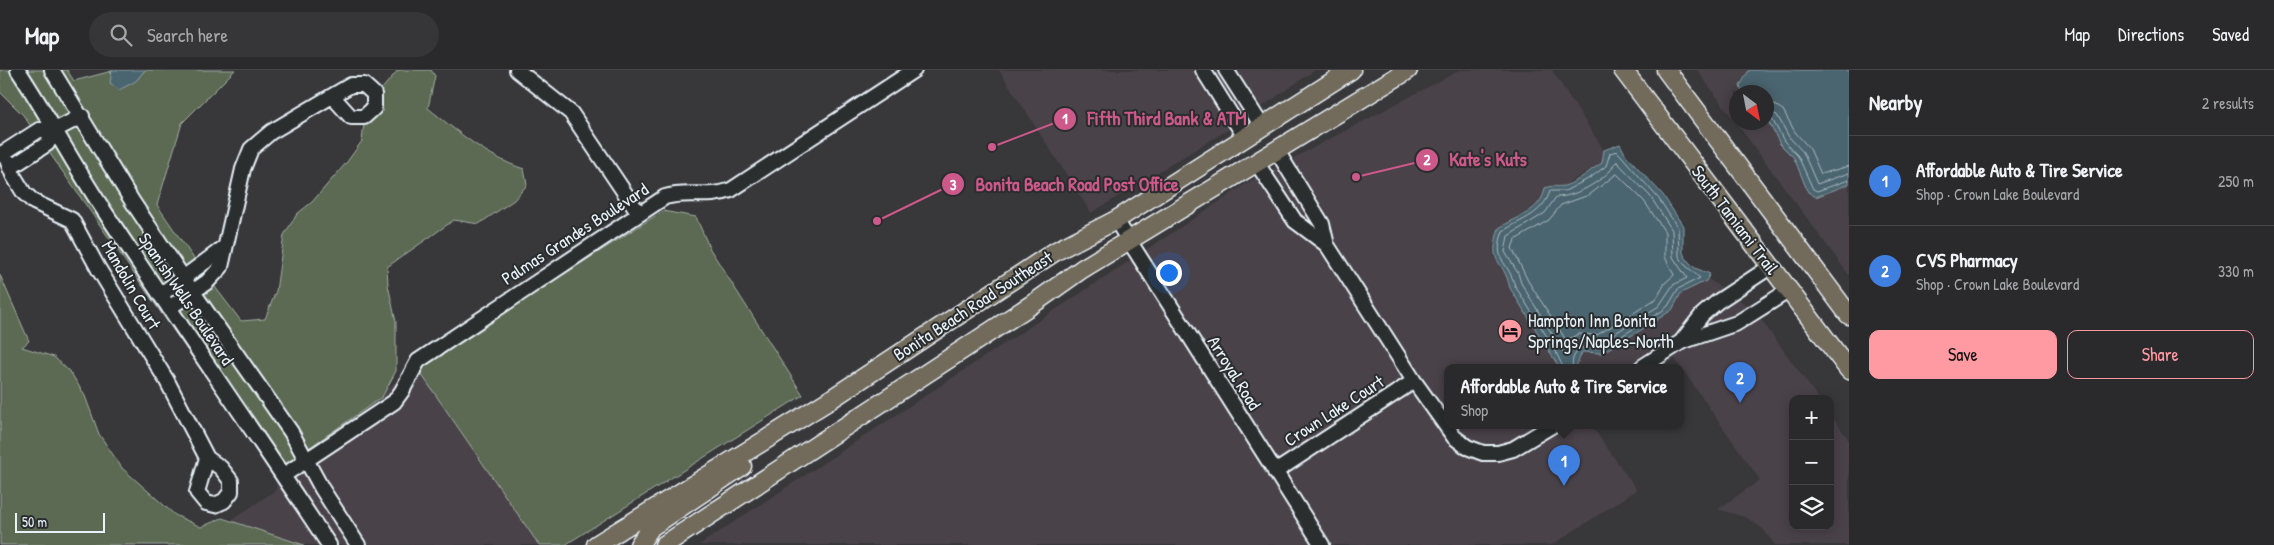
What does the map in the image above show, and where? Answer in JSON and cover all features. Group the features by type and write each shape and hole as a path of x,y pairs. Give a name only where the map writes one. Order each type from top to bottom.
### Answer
{"main road":[{"name":"Bonita Beach Road Southeast","path":"596,545 790,424 1056,251 1116,220 1351,70"},
{"name":"Bonita Beach Road Southeast","path":"664,545 1129,240 1408,70"},
{"name":"South Tamiami Trail","path":"1623,70 1849,370"},
{"name":"South Tamiami Trail","path":"1666,70 1849,315"},
{"path":"639,545 651,527 769,448 790,424"}],"street":[{"name":"Spanish Wells Boulevard","path":"18,70 54,130 160,295 284,475 329,545"},
{"name":"Spanish Wells Boulevard","path":"52,70 82,116 132,201 183,279 265,392 358,545"},
{"path":"517,70 562,103 571,113 639,214"},
{"name":"Palmas Grandes Boulevard","path":"284,475 394,402 418,361 665,197 678,193 705,196 718,195 731,190 914,70"},
{"path":"1203,70 1245,137"},
{"path":"1226,70 1262,126"},
{"path":"169,308 207,282 221,267 243,169 251,149 271,132 332,96"},
{"path":"2,154 39,130 54,130 82,116"},
{"path":"10,168 47,144 54,130"},
{"path":"1277,150 1322,224 1327,245 1414,381 1444,423"},
{"name":"Mandolin Court","path":"2,154 24,193 34,202 72,220 98,268 167,381 207,458"},
{"path":"1256,162 1295,221 1327,245"},
{"name":"Arroyal Road","path":"1116,220 1322,545"},
{"path":"160,295 225,247"},
{"path":"1681,342 1702,316 1717,302 1770,267"},
{"path":"1647,364 1681,342 1737,323 1788,291"},
{"name":"Crown Lake Court","path":"1275,472 1414,381"},
{"path":"1448,429 1454,437 1467,447 1483,453 1498,453 1513,449 1546,429"}],"shaded area":[{"path":"999,70 1315,70 1234,126 1091,213"},
{"path":"1460,70 1552,70 1604,150 1602,163 1563,186 1554,185 1538,205 1499,228 1493,246 1493,255 1508,279 1510,288 1557,364 1444,364 1444,429 1594,429 1637,490 1552,545 699,545 1252,180"},
{"path":"1697,70 1749,70 1741,85 1729,85 1729,113"},
{"path":"1741,130 1773,130 1780,144 1794,158 1797,167 1842,187 1849,184 1849,275"},
{"path":"1707,278 1755,311 1816,395 1789,395 1789,530 1834,530 1834,419 1849,440 1849,545 1775,545 1762,528 1747,518 1718,509 1760,480 1684,372 1684,364 1679,364 1675,359 1667,364 1577,364 1582,352 1601,353 1672,310 1681,293"},
{"path":"417,368 539,545 304,545 230,521 276,490 276,472 382,397 387,388"}],"green space":[{"path":"0,70 67,70 74,81 112,71 110,73 136,81 145,70 235,70 182,123 157,205 199,266 241,321 265,319 276,291 284,235 297,214 312,202 347,162 362,141 365,115 375,97 398,70 431,70 435,76 428,108 485,151 524,169 527,185 514,200 479,224 454,220 387,267 388,285 396,322 396,371 382,397 273,473 23,115 0,92"},
{"path":"663,211 696,217 710,249 803,395 565,545 539,545 417,368"},
{"path":"0,275 29,341 22,347 54,357 71,373 85,396 99,434 122,468 175,515 201,527 222,518 304,545 0,545"}],"water":[{"path":"112,70 145,70 136,81 119,90 110,83"},
{"path":"1749,70 1849,70 1849,184 1816,197 1808,192 1794,158 1780,144 1773,130 1774,85 1741,85"},
{"path":"1620,144 1626,155 1663,195 1683,226 1683,253 1688,261 1695,268 1710,274 1706,281 1681,293 1672,310 1641,330 1601,353 1582,352 1577,364 1557,364 1510,288 1504,271 1495,256 1496,240 1499,228 1534,208 1543,196 1545,188 1564,186 1574,182 1602,163 1604,150"}],"place":[{"name":"Fifth Third Bank & ATM","path":"992,147"},
{"name":"Kate's Kuts","path":"1356,177"},
{"name":"Bonita Beach Road Post Office","path":"877,221"},
{"name":"Hampton Inn Bonita Springs/Naples-North","path":"1510,331"},
{"name":"CVS Pharmacy","path":"1740,403"},
{"name":"Affordable Auto & Tire Service","path":"1564,486"}]}
